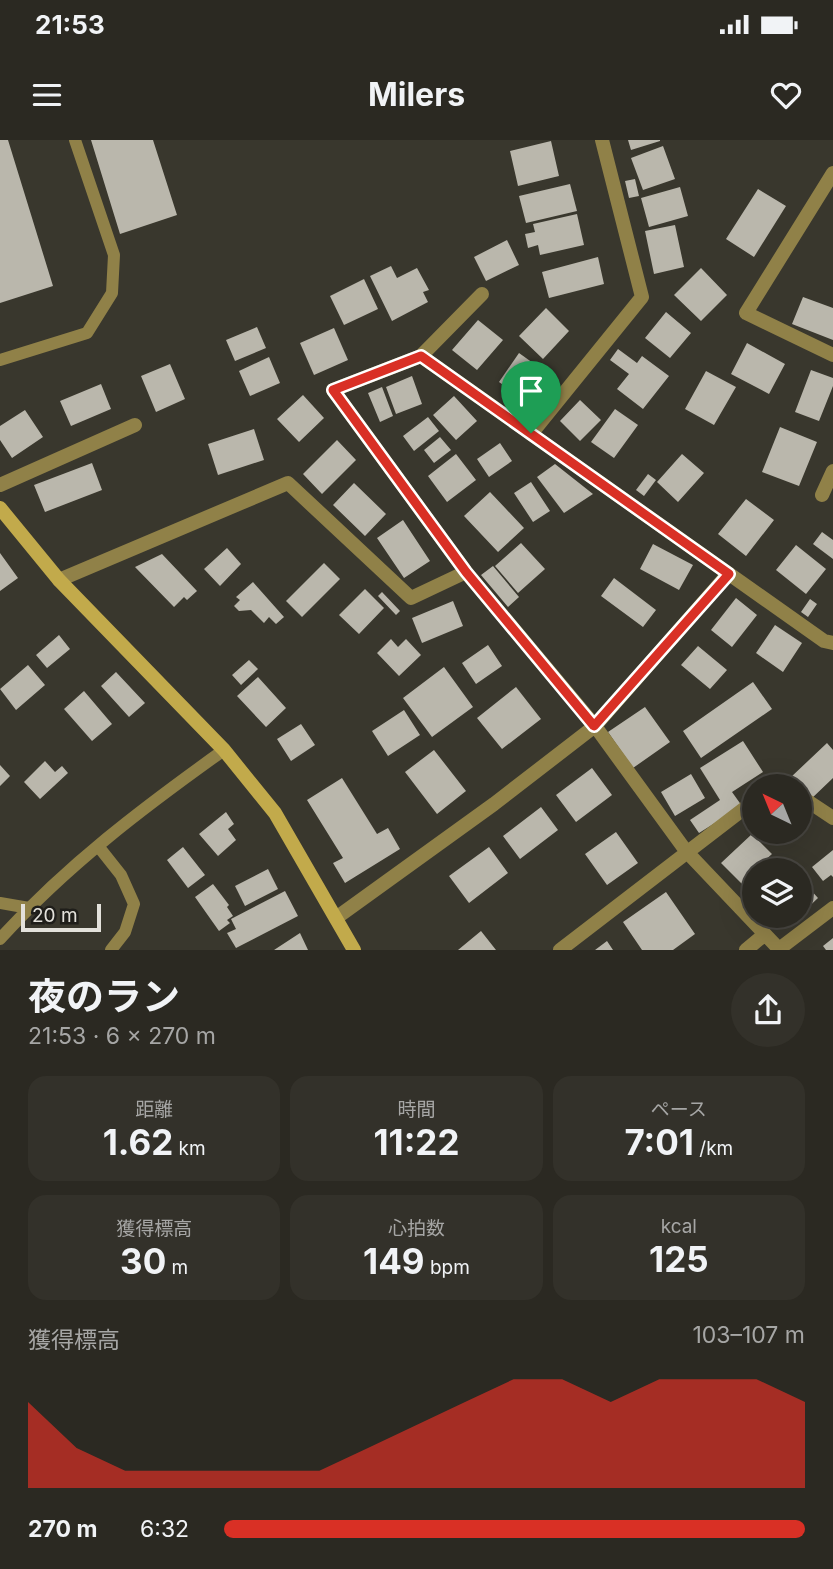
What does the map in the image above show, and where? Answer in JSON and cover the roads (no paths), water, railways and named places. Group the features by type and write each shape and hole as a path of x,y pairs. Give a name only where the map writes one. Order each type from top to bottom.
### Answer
{"street":[{"path":"531,433 642,298 602,140"},
{"path":"833,173 746,313 833,355"},
{"path":"482,294 421,356 333,390 466,572 594,726 686,851 764,935 780,949 833,908"},
{"path":"421,356 824,641 833,643"},
{"path":"0,485 135,425"},
{"path":"822,495 833,471"},
{"path":"59,580 288,483 411,598 466,572"},
{"path":"0,509 59,580 224,750 275,813 354,950"},
{"path":"336,918 494,804 594,726 729,574"},
{"path":"812,804 833,818"},
{"path":"560,950 742,810"},
{"path":"746,950 764,935"}],"lane":[{"path":"0,360 87,333 112,293 114,255 75,140"},
{"path":"0,939 29,908 97,846 156,798 224,750"},
{"path":"97,846 121,875 134,904 125,932 111,950"},
{"path":"0,903 29,908"}]}
